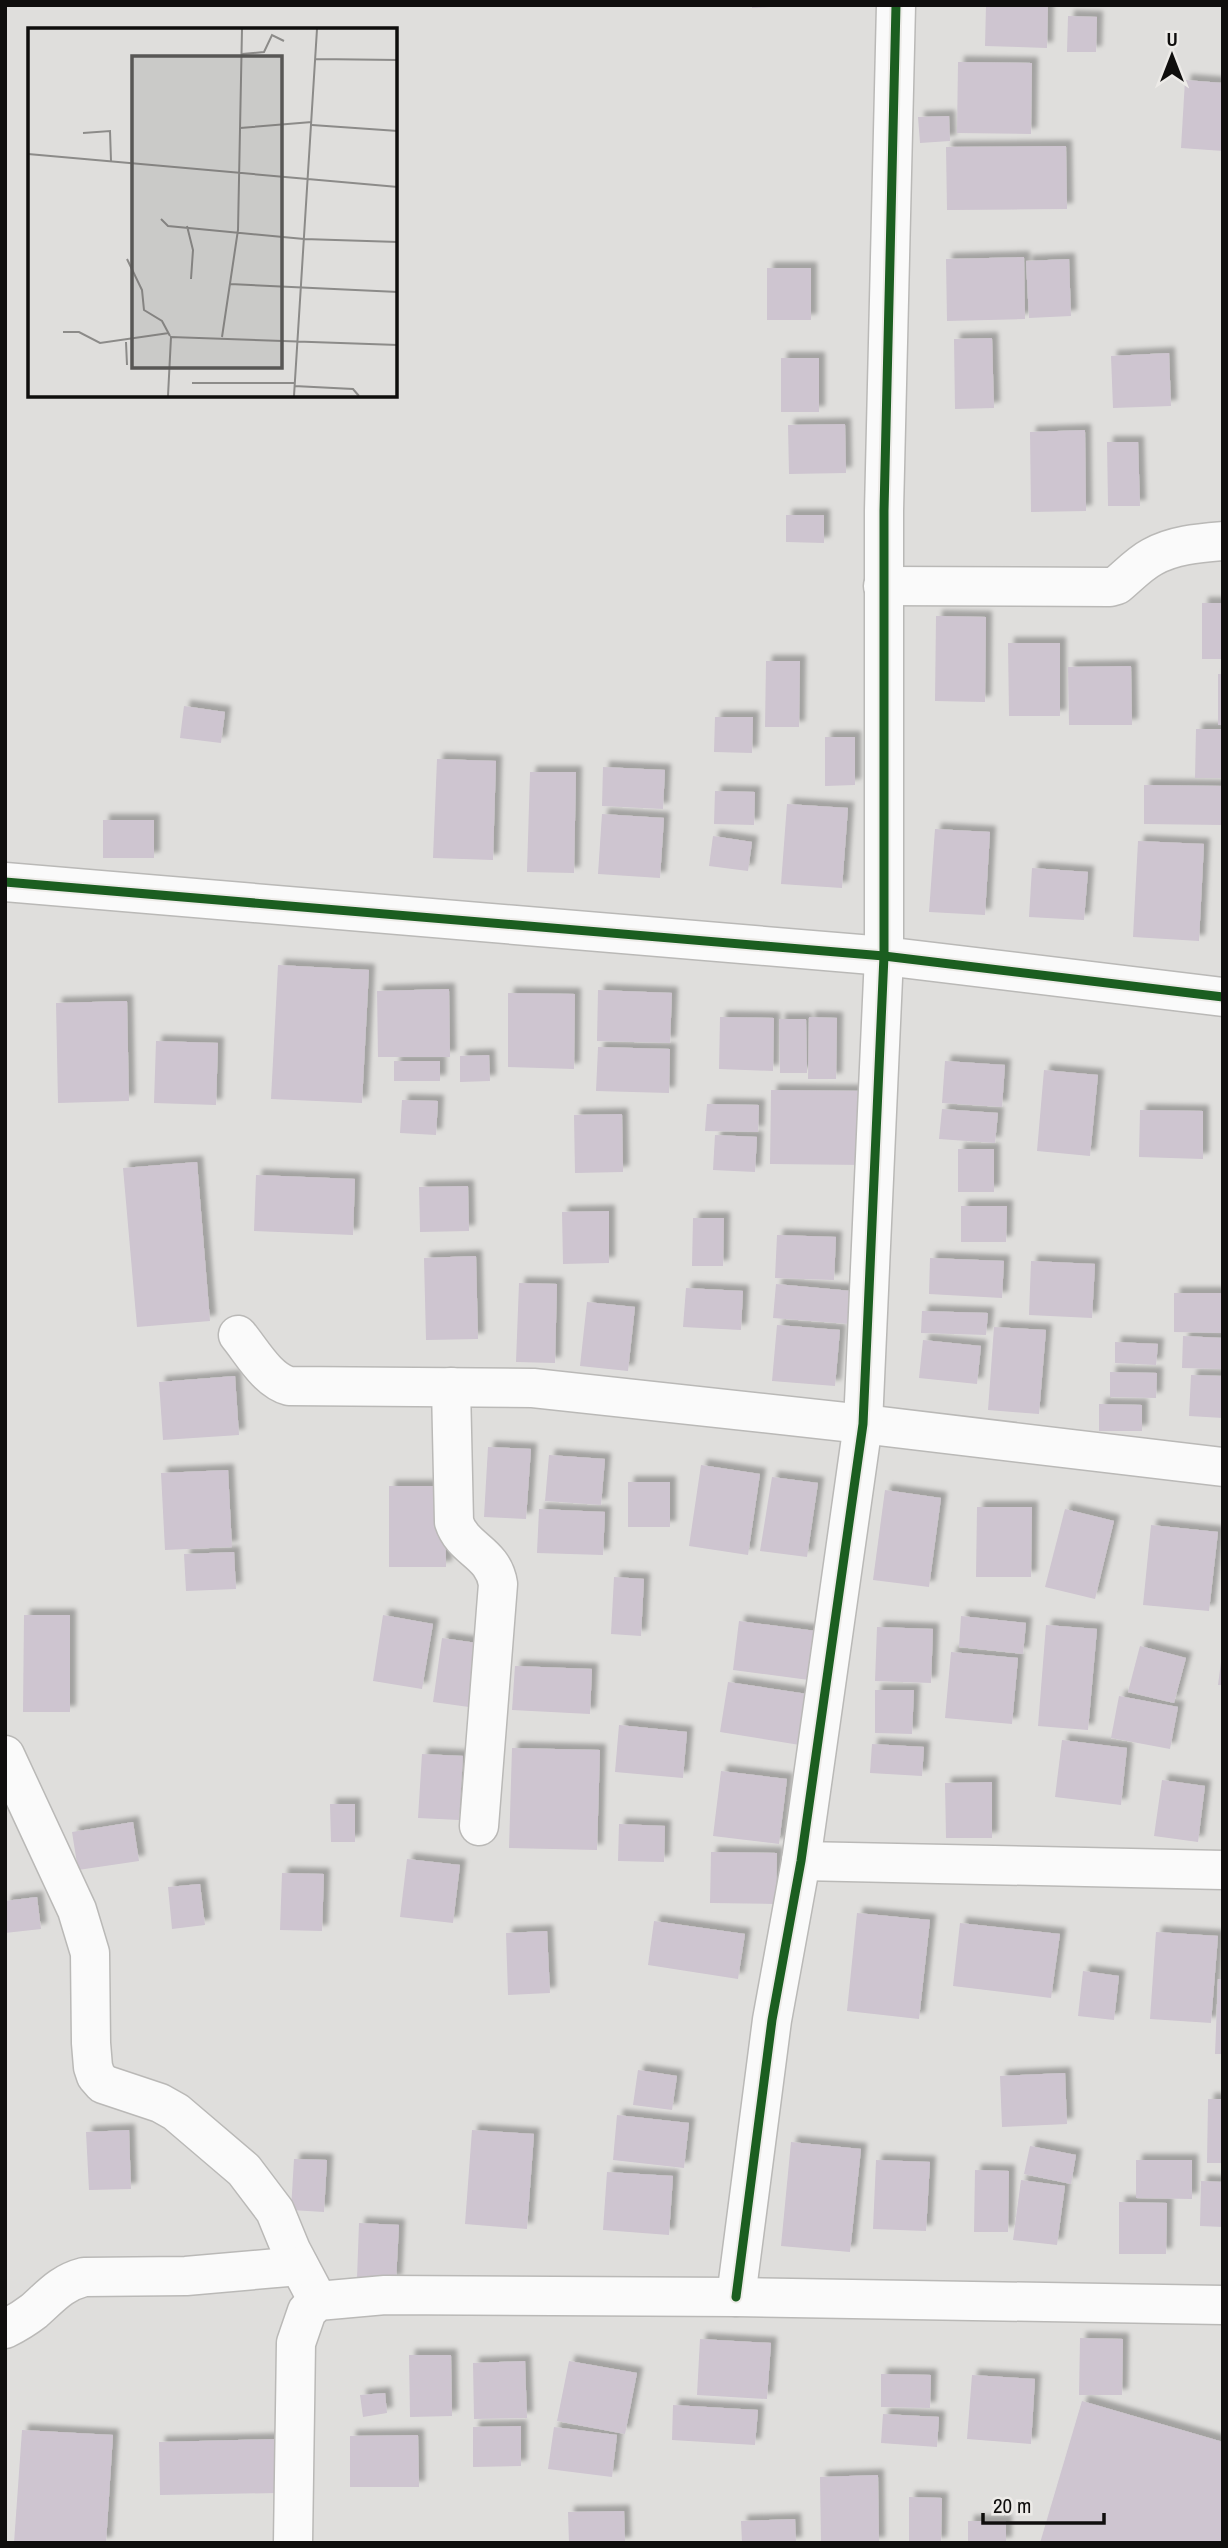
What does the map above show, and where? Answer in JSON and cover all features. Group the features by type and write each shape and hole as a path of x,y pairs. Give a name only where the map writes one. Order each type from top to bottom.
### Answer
{"street":[{"path":"736,2297 772,2020 802,1861 863,1424 884,956 883,586 896,5"},
{"path":"883,586 1110,587 1117,585 1151,557 1190,544 1223,541"},
{"path":"5,882 884,956 1223,997"},
{"path":"238,1335 279,1384 289,1387 533,1388 1223,1467"},
{"path":"451,1387 454,1522 457,1533 487,1558 496,1571 498,1584 479,1826"},
{"path":"5,1755 77,1910 90,1953 91,2043 96,2076 103,2084 160,2103 176,2112 244,2170 275,2211 318,2301"},
{"path":"802,1861 1223,1870"},
{"path":"5,2329 32,2313 70,2280 84,2277 187,2277 299,2266"},
{"path":"293,2543 296,2343 307,2311 318,2301 385,2295 736,2297 1223,2305"}],"building":[{"path":"752,5 771,5 771,7 752,8"},
{"path":"986,5 1048,5 1047,48 985,46"},
{"path":"1068,16 1097,17 1096,52 1067,52"},
{"path":"958,62 1032,63 1031,134 957,133"},
{"path":"1185,80 1223,83 1223,151 1181,148"},
{"path":"949,116 950,141 920,143 918,117"},
{"path":"1066,146 1067,209 947,210 946,147"},
{"path":"1024,257 1025,319 947,321 946,259"},
{"path":"1069,259 1071,316 1029,318 1026,261"},
{"path":"767,268 811,268 811,320 767,320"},
{"path":"992,338 994,408 955,409 954,339"},
{"path":"1169,353 1171,406 1113,408 1111,356"},
{"path":"781,358 819,358 819,412 781,412"},
{"path":"845,424 846,473 789,474 788,425"},
{"path":"1085,430 1086,511 1031,512 1030,432"},
{"path":"1107,442 1138,442 1140,506 1108,506"},
{"path":"786,515 824,515 824,543 786,542"},
{"path":"1202,603 1223,603 1223,659 1202,659"},
{"path":"936,616 986,617 985,702 935,701"},
{"path":"1008,643 1060,643 1060,716 1009,716"},
{"path":"766,661 800,661 799,727 765,727"},
{"path":"1131,666 1132,725 1069,725 1068,667"},
{"path":"1218,674 1223,674 1223,725 1218,725"},
{"path":"184,706 225,712 221,743 180,738"},
{"path":"715,717 753,717 752,753 714,752"},
{"path":"1196,729 1223,729 1223,778 1195,778"},
{"path":"825,737 855,737 855,785 825,786"},
{"path":"437,759 496,761 493,860 433,858"},
{"path":"603,767 665,770 663,809 602,806"},
{"path":"530,772 576,772 574,873 527,872"},
{"path":"1144,785 1223,786 1223,825 1144,824"},
{"path":"715,791 755,792 754,825 714,824"},
{"path":"787,804 848,808 842,888 781,884"},
{"path":"602,814 664,818 660,878 598,874"},
{"path":"103,820 154,820 154,858 103,858"},
{"path":"935,829 990,832 985,915 929,912"},
{"path":"713,836 752,842 748,871 709,866"},
{"path":"1138,841 1204,844 1199,941 1133,937"},
{"path":"1032,868 1088,872 1084,920 1029,917"},
{"path":"278,965 369,970 362,1103 271,1099"},
{"path":"449,989 450,1057 378,1057 377,991"},
{"path":"598,990 672,993 670,1043 597,1041"},
{"path":"508,993 575,994 574,1069 508,1067"},
{"path":"127,1001 129,1101 58,1103 56,1003"},
{"path":"720,1017 774,1018 773,1071 719,1069"},
{"path":"809,1017 837,1018 836,1079 808,1079"},
{"path":"779,1019 806,1019 807,1073 780,1073"},
{"path":"156,1041 218,1043 216,1105 154,1103"},
{"path":"598,1047 670,1049 669,1093 596,1091"},
{"path":"489,1055 490,1081 460,1082 460,1056"},
{"path":"394,1061 440,1061 440,1081 394,1081"},
{"path":"945,1061 1005,1065 1002,1107 942,1103"},
{"path":"1044,1070 1098,1075 1090,1156 1037,1151"},
{"path":"771,1090 867,1091 865,1165 770,1164"},
{"path":"402,1100 438,1101 436,1135 400,1133"},
{"path":"707,1104 759,1105 758,1132 705,1131"},
{"path":"942,1109 998,1113 995,1143 939,1139"},
{"path":"1140,1110 1203,1111 1203,1159 1139,1157"},
{"path":"622,1114 623,1172 575,1173 574,1115"},
{"path":"715,1135 757,1137 755,1172 713,1170"},
{"path":"958,1149 994,1149 994,1192 958,1192"},
{"path":"197,1162 210,1321 137,1327 123,1168"},
{"path":"256,1175 355,1179 353,1235 254,1231"},
{"path":"468,1186 469,1231 420,1232 419,1187"},
{"path":"961,1206 1007,1206 1006,1242 961,1242"},
{"path":"609,1211 609,1263 563,1264 562,1212"},
{"path":"693,1218 724,1218 723,1266 692,1266"},
{"path":"777,1235 836,1237 834,1280 775,1278"},
{"path":"476,1256 478,1339 426,1340 424,1258"},
{"path":"930,1258 1004,1261 1002,1298 929,1294"},
{"path":"1031,1261 1095,1264 1092,1318 1029,1315"},
{"path":"519,1283 557,1284 555,1363 516,1362"},
{"path":"776,1284 852,1291 849,1324 773,1318"},
{"path":"686,1288 743,1291 741,1330 683,1327"},
{"path":"1174,1293 1223,1293 1223,1333 1174,1332"},
{"path":"587,1302 635,1307 628,1371 580,1366"},
{"path":"922,1311 988,1313 986,1335 921,1333"},
{"path":"777,1325 840,1330 835,1386 772,1381"},
{"path":"994,1327 1046,1330 1039,1414 988,1410"},
{"path":"1183,1336 1223,1338 1223,1369 1182,1368"},
{"path":"923,1340 981,1346 977,1384 919,1378"},
{"path":"1115,1342 1158,1344 1156,1365 1115,1363"},
{"path":"1110,1372 1157,1373 1156,1398 1110,1397"},
{"path":"1191,1375 1223,1376 1223,1418 1189,1416"},
{"path":"235,1376 239,1435 163,1440 159,1382"},
{"path":"1099,1404 1142,1405 1142,1431 1099,1431"},
{"path":"488,1447 531,1449 526,1519 484,1517"},
{"path":"549,1455 605,1459 601,1505 545,1501"},
{"path":"701,1465 760,1474 748,1555 689,1546"},
{"path":"228,1470 232,1547 165,1550 161,1473"},
{"path":"772,1477 818,1483 807,1557 760,1551"},
{"path":"628,1482 670,1482 670,1527 628,1527"},
{"path":"389,1486 445,1486 446,1567 389,1567"},
{"path":"885,1490 941,1498 929,1587 873,1580"},
{"path":"977,1507 1032,1507 1031,1577 976,1577"},
{"path":"539,1509 605,1512 603,1555 537,1553"},
{"path":"1065,1509 1114,1521 1095,1599 1045,1587"},
{"path":"1151,1525 1218,1532 1209,1611 1143,1605"},
{"path":"234,1552 236,1589 186,1591 184,1554"},
{"path":"614,1577 644,1579 641,1636 611,1634"},
{"path":"24,1615 70,1615 70,1712 23,1712"},
{"path":"383,1615 433,1624 422,1689 373,1681"},
{"path":"961,1616 1026,1623 1023,1654 959,1647"},
{"path":"739,1621 816,1631 809,1680 733,1670"},
{"path":"1046,1625 1097,1629 1088,1730 1038,1726"},
{"path":"877,1627 933,1629 931,1683 875,1681"},
{"path":"442,1638 484,1644 476,1708 433,1702"},
{"path":"1140,1646 1186,1658 1174,1703 1128,1692"},
{"path":"951,1652 1018,1658 1012,1724 945,1718"},
{"path":"1221,1662 1223,1685 1218,1685"},
{"path":"515,1666 592,1669 590,1714 512,1710"},
{"path":"728,1682 814,1695 806,1746 720,1732"},
{"path":"875,1690 914,1690 912,1734 875,1733"},
{"path":"1119,1696 1178,1707 1170,1749 1111,1738"},
{"path":"619,1725 687,1732 683,1778 615,1772"},
{"path":"1062,1740 1127,1748 1121,1805 1055,1797"},
{"path":"872,1744 924,1747 922,1776 870,1773"},
{"path":"512,1748 600,1750 597,1850 509,1848"},
{"path":"422,1754 463,1756 459,1820 418,1818"},
{"path":"721,1771 787,1779 779,1844 713,1836"},
{"path":"1162,1780 1205,1786 1198,1842 1154,1836"},
{"path":"992,1782 992,1838 946,1838 945,1783"},
{"path":"330,1804 355,1804 355,1842 331,1842"},
{"path":"133,1822 139,1861 78,1870 72,1832"},
{"path":"619,1824 665,1826 664,1862 618,1861"},
{"path":"711,1852 777,1853 776,1904 710,1903"},
{"path":"407,1859 460,1865 453,1923 400,1917"},
{"path":"282,1873 324,1874 322,1931 280,1930"},
{"path":"200,1884 205,1925 172,1929 168,1887"},
{"path":"37,1897 41,1929 5,1933 5,1901"},
{"path":"857,1913 930,1920 919,2019 847,2011"},
{"path":"654,1921 745,1934 738,1979 648,1965"},
{"path":"960,1923 1060,1934 1051,1998 953,1986"},
{"path":"547,1931 550,1993 508,1995 506,1933"},
{"path":"1156,1932 1218,1936 1211,2023 1150,2019"},
{"path":"1083,1971 1119,1976 1114,2020 1078,2016"},
{"path":"1218,1979 1223,1979 1223,2054 1215,2054"},
{"path":"638,2070 677,2076 672,2110 633,2105"},
{"path":"1065,2073 1067,2124 1002,2127 1000,2076"},
{"path":"1208,2099 1223,2099 1223,2163 1207,2163"},
{"path":"617,2115 689,2123 684,2168 613,2160"},
{"path":"129,2130 131,2189 89,2190 86,2132"},
{"path":"472,2130 534,2134 527,2229 465,2224"},
{"path":"791,2142 861,2149 850,2252 781,2246"},
{"path":"1030,2146 1076,2155 1071,2184 1024,2174"},
{"path":"294,2159 327,2160 324,2212 291,2210"},
{"path":"876,2160 930,2162 926,2231 873,2229"},
{"path":"1136,2160 1192,2160 1192,2199 1136,2198"},
{"path":"975,2170 1009,2171 1008,2232 974,2232"},
{"path":"607,2172 673,2176 669,2235 603,2230"},
{"path":"1021,2180 1065,2186 1057,2245 1013,2240"},
{"path":"1201,2181 1223,2182 1223,2227 1200,2226"},
{"path":"1119,2202 1167,2203 1166,2254 1119,2254"},
{"path":"359,2223 399,2225 396,2281 357,2279"},
{"path":"1080,2338 1123,2339 1122,2395 1079,2395"},
{"path":"700,2339 771,2343 767,2399 697,2395"},
{"path":"409,2355 451,2355 452,2416 410,2417"},
{"path":"525,2361 527,2418 474,2419 473,2363"},
{"path":"569,2361 637,2373 625,2434 557,2421"},
{"path":"881,2374 931,2375 930,2408 881,2407"},
{"path":"972,2375 1035,2379 1031,2444 967,2439"},
{"path":"385,2393 387,2413 363,2417 360,2395"},
{"path":"1082,2401 1223,2442 1223,2533 1220,2543 1040,2543"},
{"path":"673,2405 758,2410 755,2445 672,2440"},
{"path":"883,2414 939,2417 937,2447 881,2443"},
{"path":"521,2426 521,2466 473,2467 473,2427"},
{"path":"554,2427 617,2435 612,2477 548,2469"},
{"path":"22,2430 113,2435 106,2543 14,2543"},
{"path":"418,2435 419,2487 350,2487 350,2436"},
{"path":"277,2439 278,2493 160,2495 159,2442"},
{"path":"878,2475 879,2543 821,2543 820,2477"},
{"path":"909,2497 942,2498 941,2543 909,2543"},
{"path":"624,2511 625,2543 569,2543 568,2512"},
{"path":"795,2519 796,2543 742,2543 741,2521"},
{"path":"968,2521 1006,2521 1006,2543 968,2543"}],"cycle path":[{"path":"736,2297 772,2020 801,1861 863,1424 884,956 884,511 896,5"},
{"path":"5,882 884,956 1223,997"}]}
